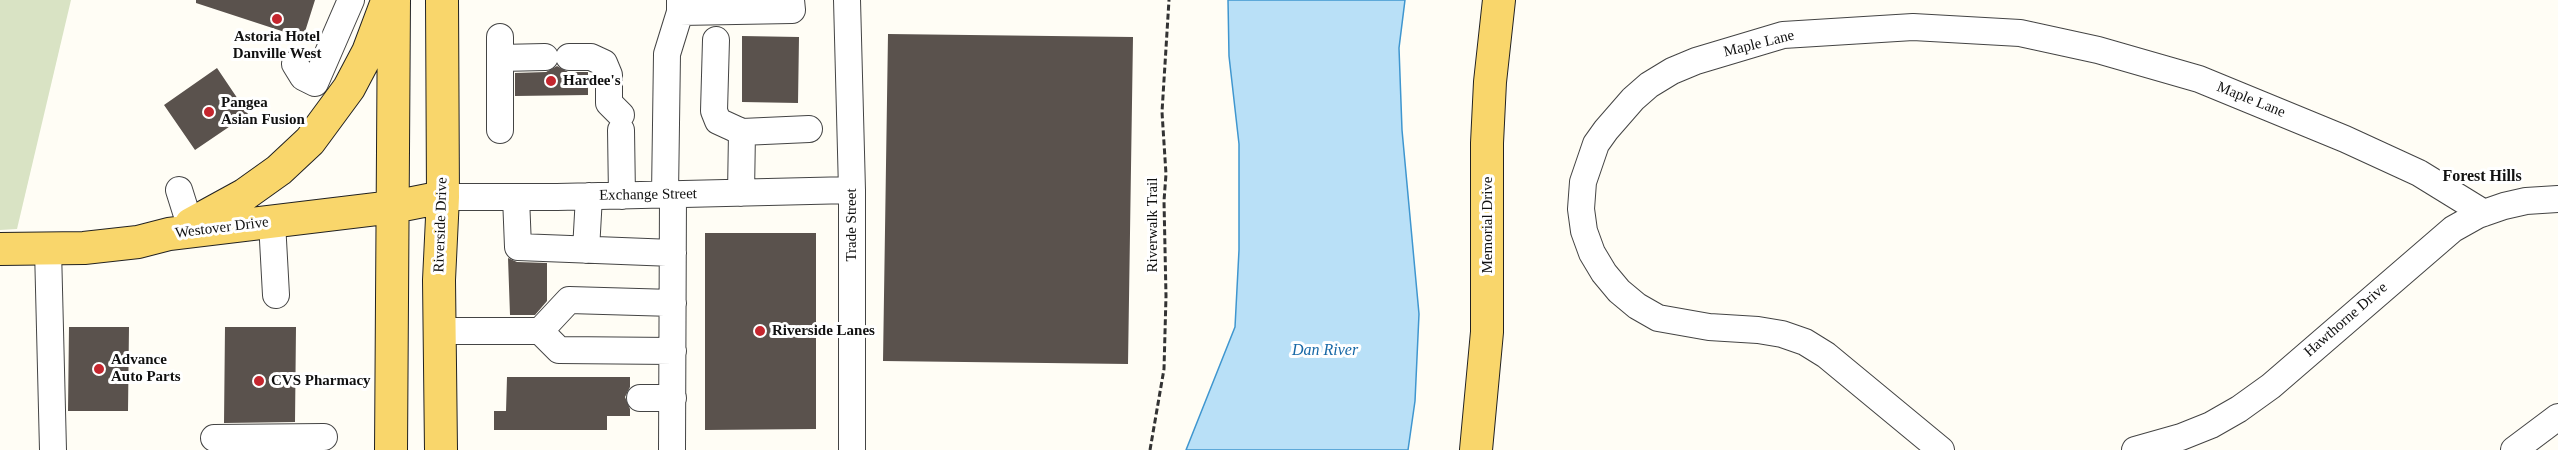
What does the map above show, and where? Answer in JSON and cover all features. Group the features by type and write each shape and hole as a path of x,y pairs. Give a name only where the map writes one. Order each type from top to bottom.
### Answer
{"main road":[{"path":"180,230 244,195 279,170 310,141 349,88 368,52 387,0"},
{"path":"391,450 394,0"},
{"name":"Riverside Drive","path":"441,450 439,280 443,197 442,0"},
{"name":"Memorial Drive","path":"1476,450 1487,332 1487,143 1498,0"},
{"name":"Westover Drive","path":"0,249 84,248 138,242 180,230 272,222 393,207 443,197"}],"street":[{"path":"295,64 303,77 315,83 351,0"},
{"path":"672,450 673,253 669,194 667,54 680,6 738,5 792,10 791,0"},
{"name":"Trade Street","path":"847,0 852,190 852,450"},
{"name":"Maple Lane","path":"1941,450 1826,355 1805,342 1782,334 1758,330 1709,327 1658,318 1637,306 1619,291 1604,273 1592,252 1584,231 1581,208 1583,182 1592,154 1606,130 1633,99 1649,85 1672,71 1696,61 1783,35 1913,27 2020,33 2098,50 2199,80 2410,168 2484,213"},
{"path":"716,40 714,111 718,121 742,132 809,129"},
{"path":"500,130 500,47 557,57 591,57 604,63 609,75 609,103 621,123 622,196"},
{"path":"741,193 742,132"},
{"path":"179,190 180,230"},
{"name":"Exchange Street","path":"443,197 622,196 852,190"},
{"path":"586,250 589,196"},
{"path":"516,197 518,247 673,253"},
{"name":"Hawthorne Drive","path":"2135,450 2191,433 2240,409 2271,386 2439,239 2484,213 2526,201 2558,199"},
{"path":"272,222 276,295"},
{"path":"48,249 53,450"},
{"path":"540,331 569,300 673,303"},
{"path":"440,332 540,331 559,350 673,351"},
{"path":"640,398 673,398"},
{"path":"2514,450 2558,417"},
{"path":"214,438 324,437"}],"path":[{"name":"Riverwalk Trail","path":"1150,450 1164,369 1166,174 1162,112 1169,0"}],"green space":[{"path":"0,0 71,0 17,229 0,230"}],"water":[{"name":"Dan River","path":"1228,0 1405,0 1399,48 1402,130 1419,314 1415,401 1408,450 1186,450 1235,327 1239,250 1239,144 1229,56"}],"building":[{"name":"Astoria Hotel Danville West","path":"196,0 315,0 303,38 196,3"},
{"path":"888,34 1133,37 1128,364 883,361"},
{"path":"742,36 799,37 798,103 742,102"},
{"path":"557,66 568,72 588,72 588,95 515,96 515,73 546,72"},
{"path":"217,68 248,114 195,150 164,105"},
{"name":"Riverside Lanes","path":"705,233 816,233 816,429 705,430"},
{"path":"508,258 517,262 547,263 547,301 535,315 510,315"},
{"name":"Advance Auto Parts","path":"69,327 129,327 128,411 68,411"},
{"name":"CVS Pharmacy","path":"225,327 296,327 295,422 224,423"},
{"path":"507,377 630,377 630,387 625,397 630,416 607,416 607,430 494,430 494,411 506,411"}],"place":[{"name":"Astoria Hotel Danville West","path":"277,19"},
{"name":"Hardee's","path":"551,81"},
{"name":"Pangea Asian Fusion","path":"209,112"},
{"name":"Riverside Lanes","path":"760,331"},
{"name":"Advance Auto Parts","path":"99,369"},
{"name":"CVS Pharmacy","path":"259,381"}],"district":[{"name":"Forest Hills","path":"2482,177"}]}
